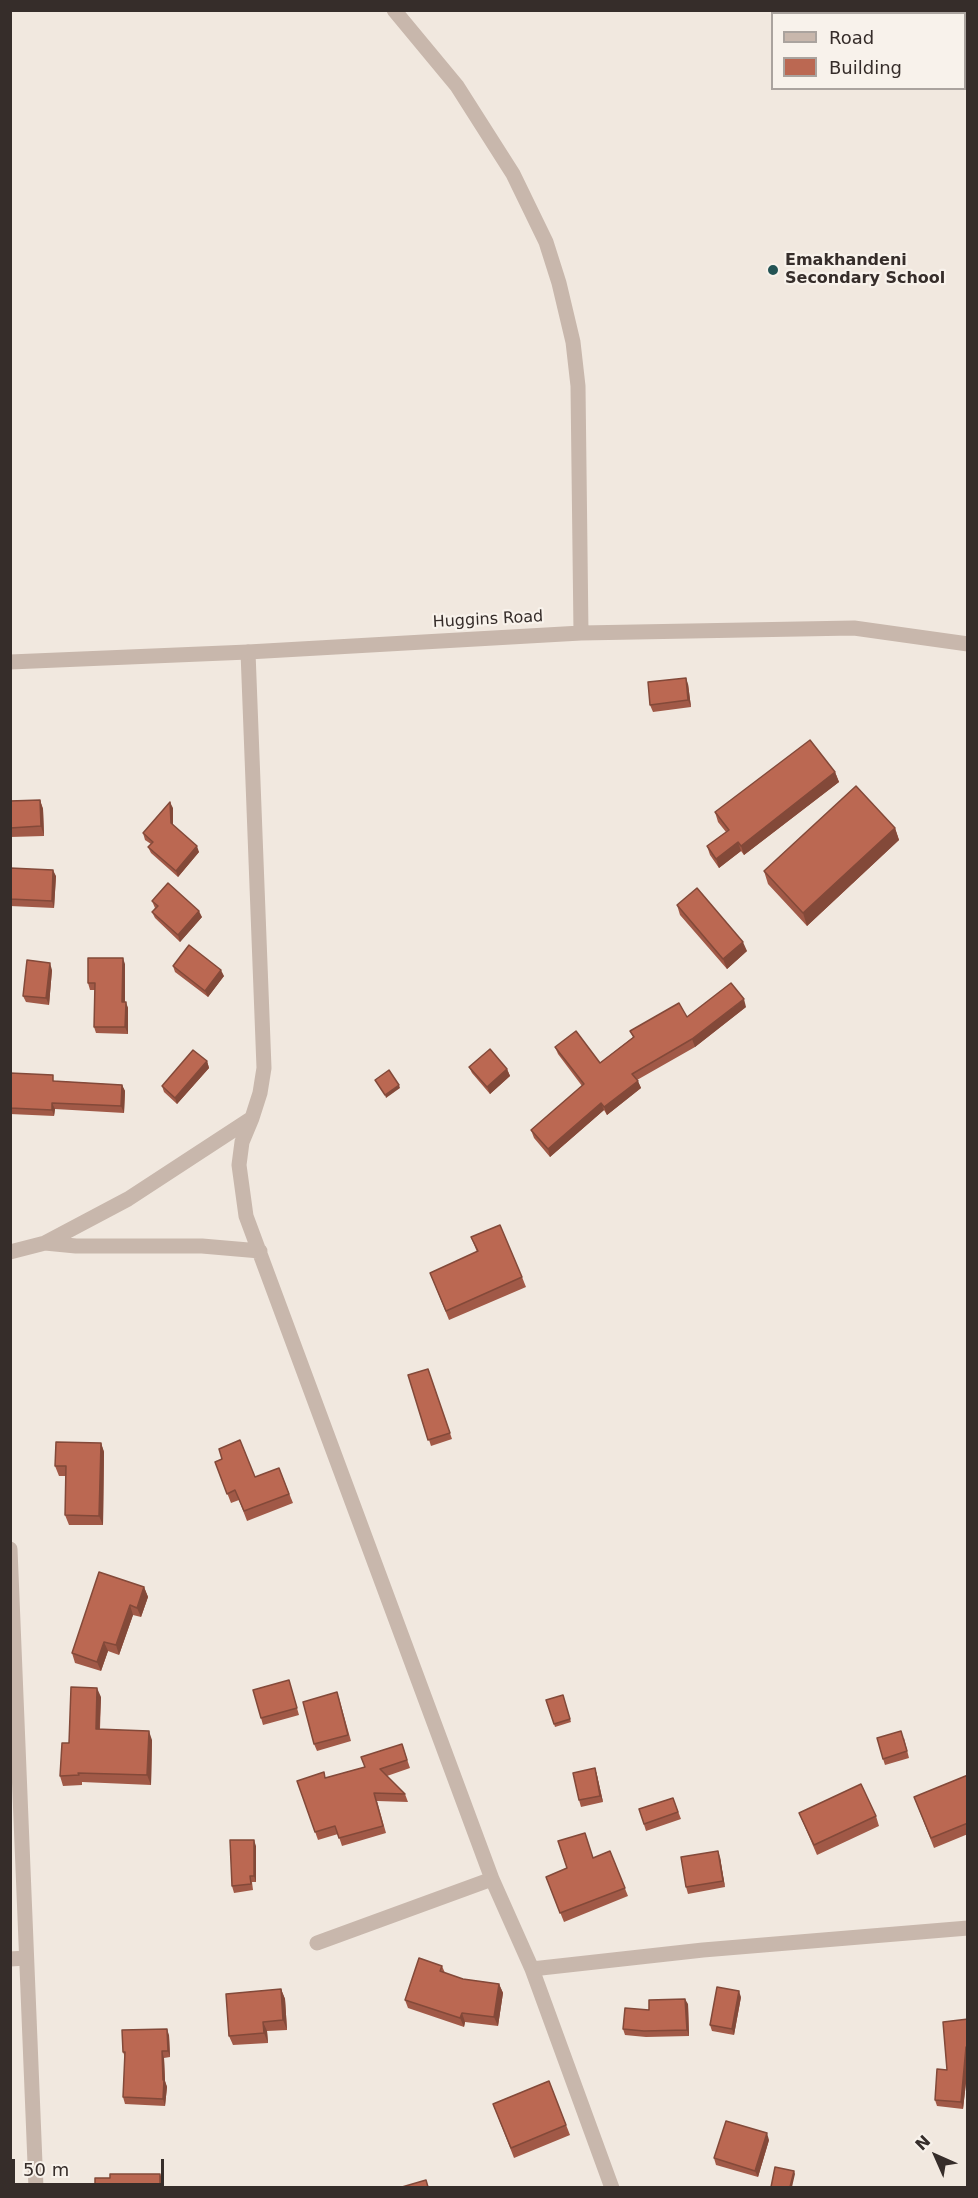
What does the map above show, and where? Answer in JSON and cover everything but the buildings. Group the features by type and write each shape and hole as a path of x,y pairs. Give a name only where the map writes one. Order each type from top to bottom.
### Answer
{"street":[{"path":"394,10 458,86 513,174 546,242 559,283 573,342 578,386 580,633"},
{"name":"Huggins Road","path":"10,662 248,652 580,633 854,628 968,644"},
{"path":"248,652 264,1068 260,1093 242,1142 238,1165 246,1216 492,1880 532,1969 612,2187"},
{"path":"10,1252 45,1243 128,1199 252,1118"},
{"path":"45,1243 76,1246 202,1246 260,1251"},
{"path":"10,1548 36,2187"},
{"path":"318,1943 492,1880"},
{"path":"532,1969 703,1950 968,1928"},
{"path":"10,1959 26,1958"}],"place":[{"name":"Emakhandeni Secondary School","path":"773,270"}]}
